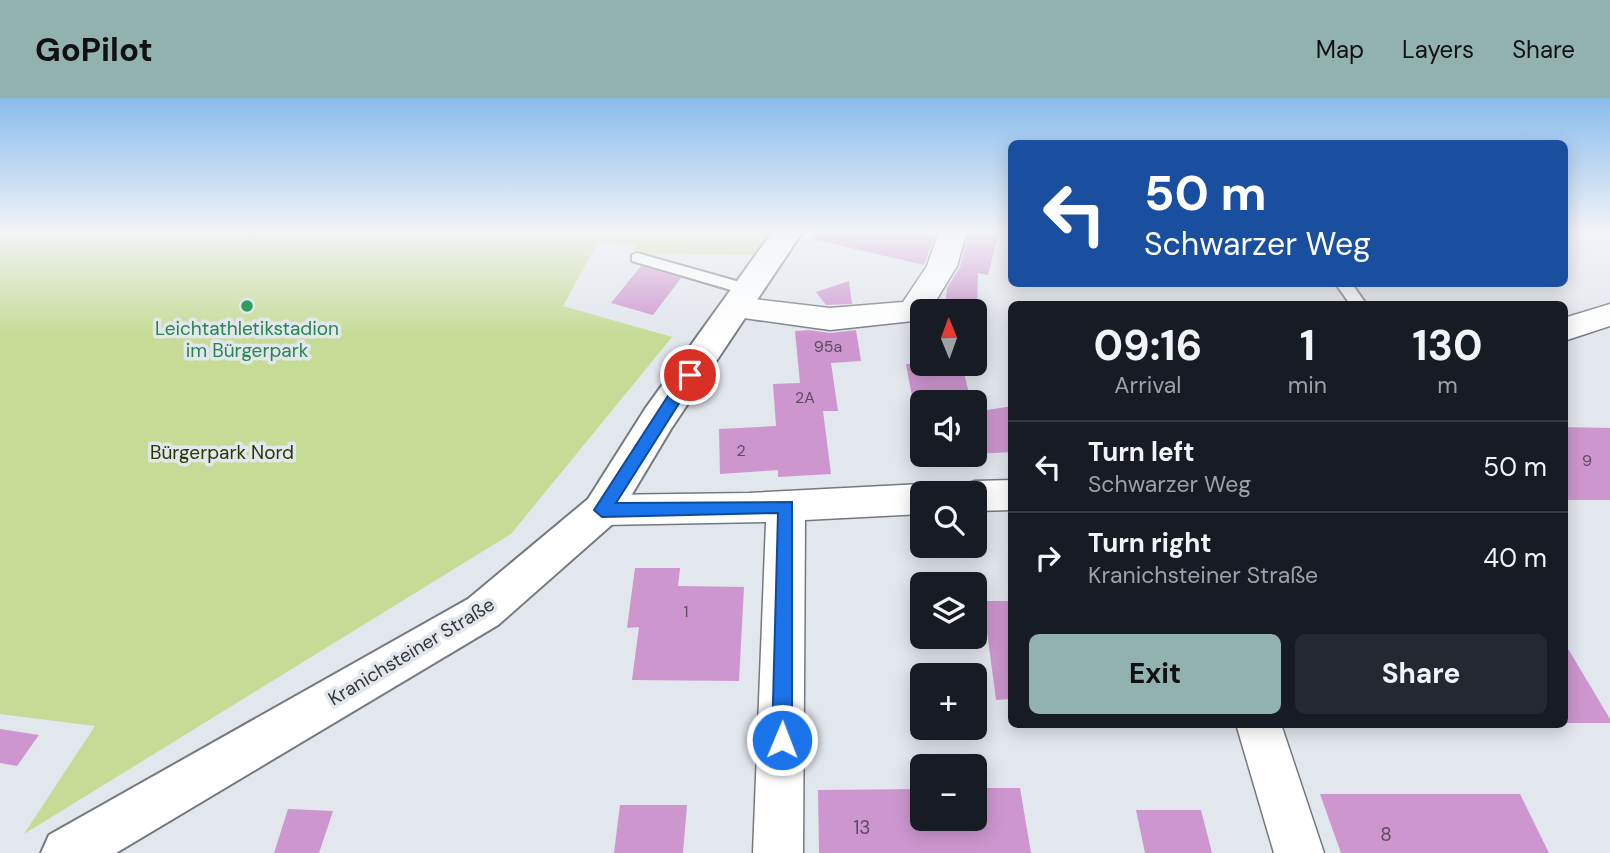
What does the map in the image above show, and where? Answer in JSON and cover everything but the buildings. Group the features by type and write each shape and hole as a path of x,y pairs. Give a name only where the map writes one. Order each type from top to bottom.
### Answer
{"main road":[{"name":"Kranichsteiner Straße","path":"67,853 483,612 602,510 658,419 764,266"}],"street":[{"path":"742,299 830,319 913,312 942,266"},
{"path":"1568,329 1610,315"},
{"path":"987,496 1008,495"},
{"path":"602,510 786,506 910,500"},
{"path":"778,853 786,506"},
{"path":"1259,728 1300,853"}],"lane":[{"path":"658,266 742,299"}],"green space":[{"name":"Bürgerpark Nord","path":"0,266 585,266 563,306 672,337 511,534 24,834 95,726 0,714"}],"place":[{"name":"Leichtathletikstadion im Bürgerpark","path":"247,306"}],"route":[{"path":"690,375 658,419 602,510 786,506 782,740"}]}
